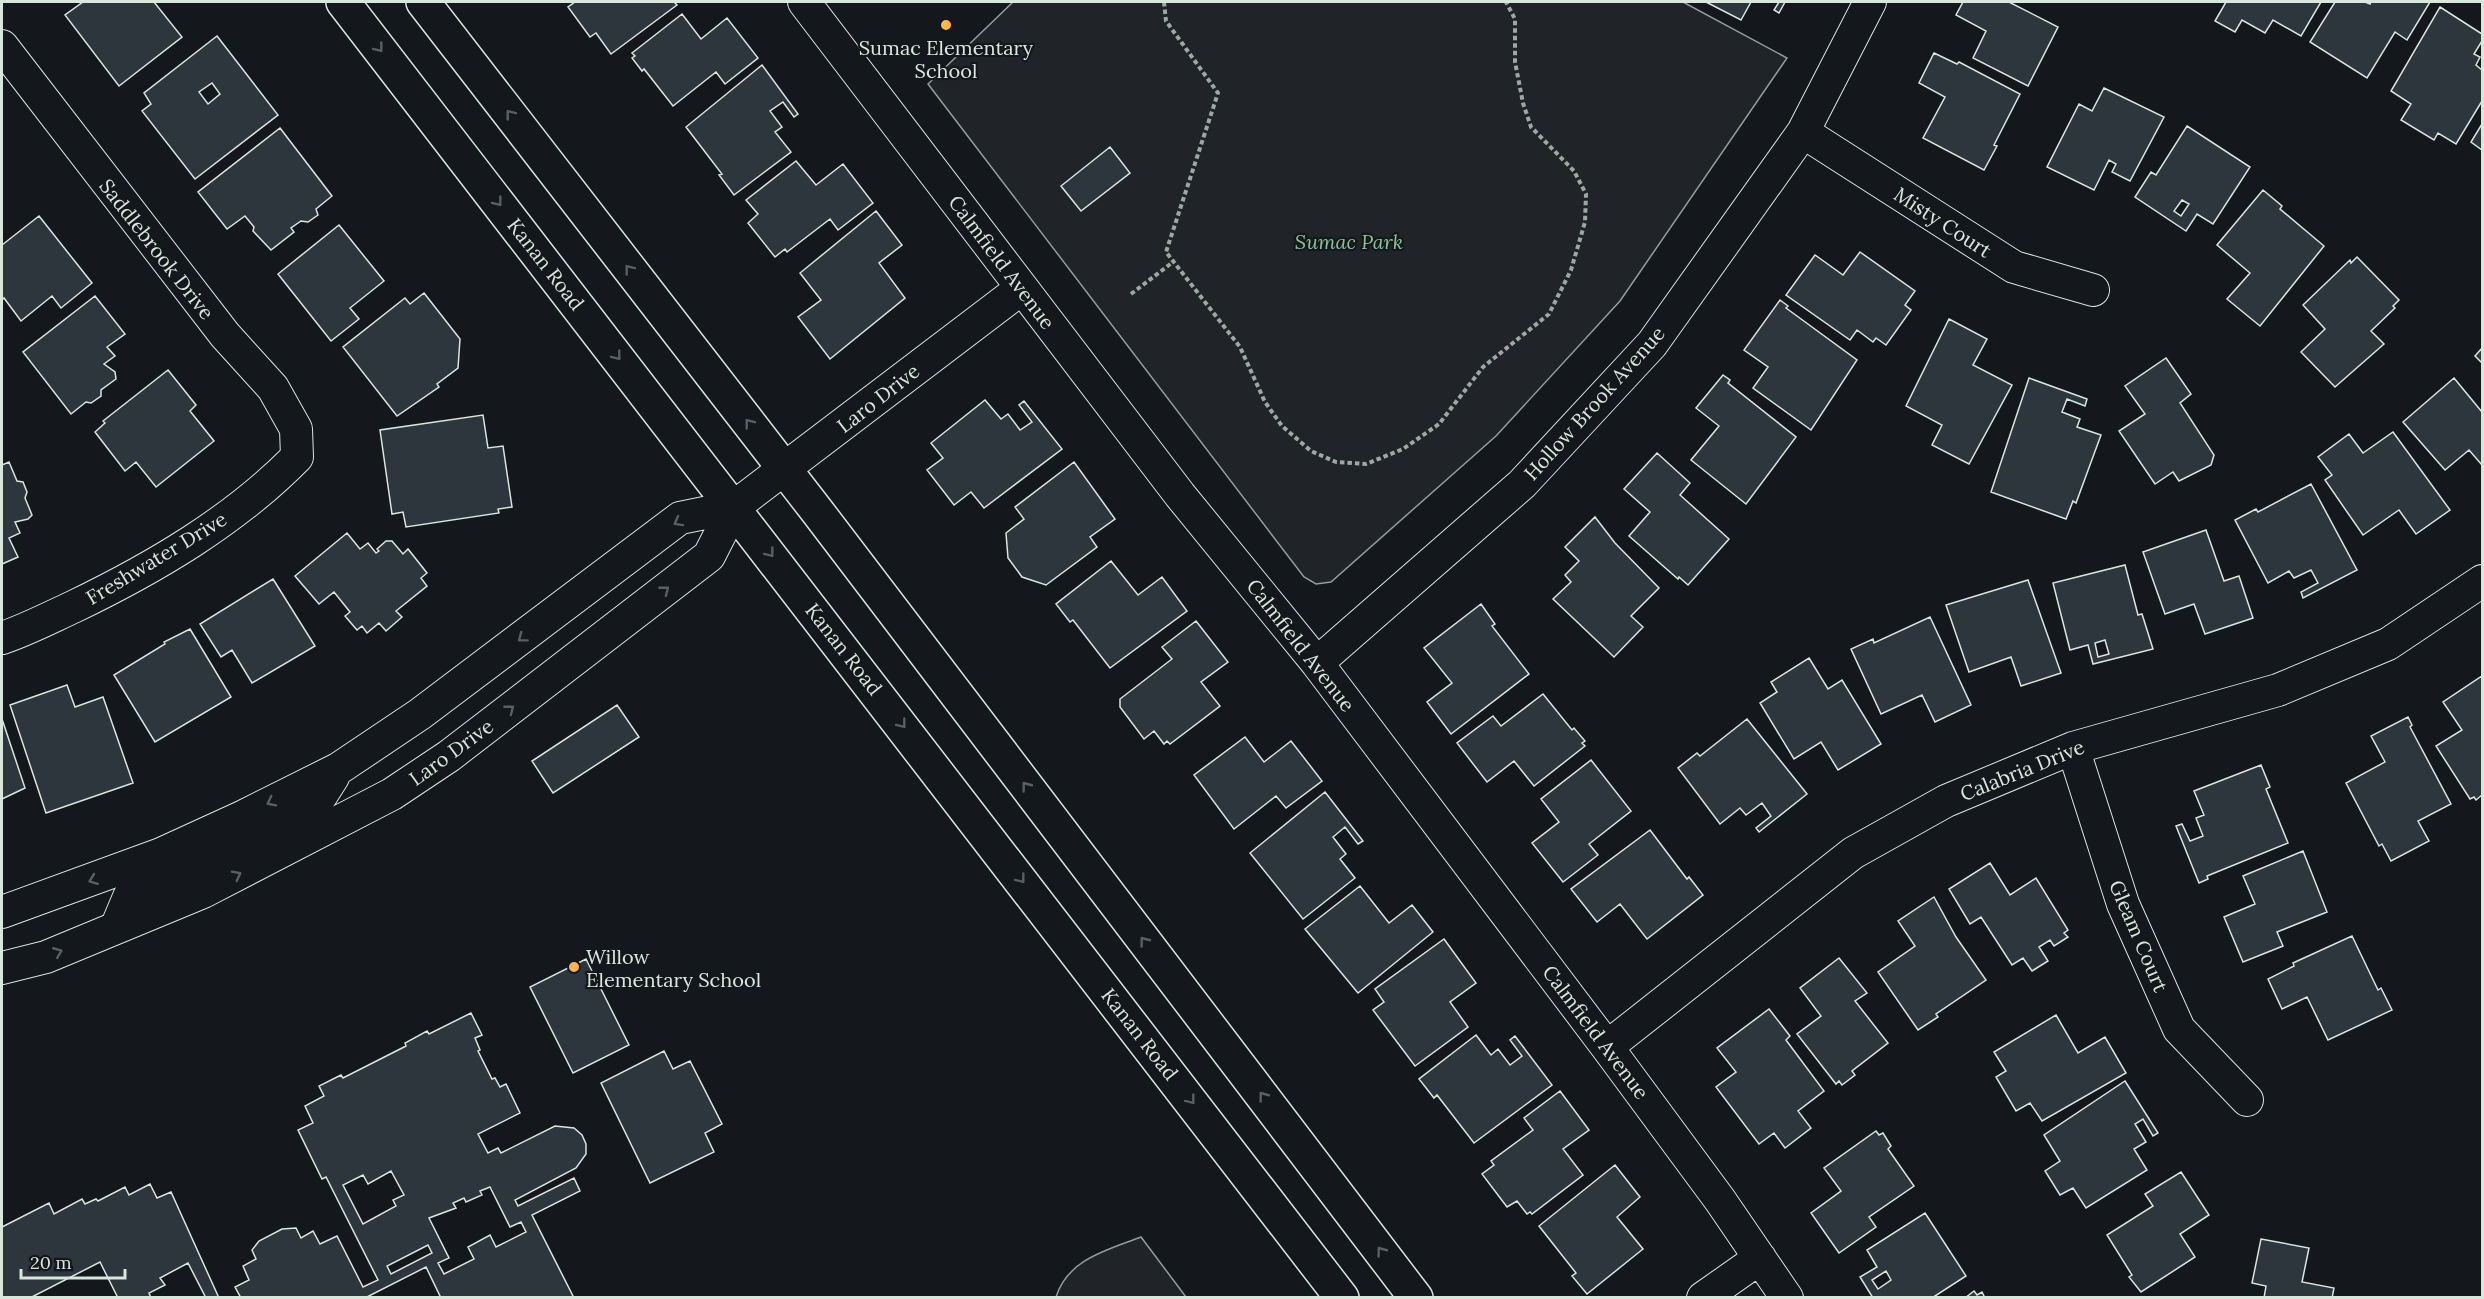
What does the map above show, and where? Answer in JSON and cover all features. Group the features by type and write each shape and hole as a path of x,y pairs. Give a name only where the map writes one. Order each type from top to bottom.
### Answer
{"main road":[{"name":"Kanan Road","path":"343,2 1342,1298"},
{"path":"423,2 784,470 1416,1298"}],"street":[{"name":"Calmfield Avenue","path":"804,2 1180,495 1317,663 1607,1047 1787,1298"},
{"name":"Hollow Brook Avenue","path":"1317,663 1522,484 1652,344 1803,132 1870,2"},
{"name":"Saddlebrook Drive","path":"2,46 225,335 273,388 296,429 297,457"},
{"name":"Misty Court","path":"1803,132 2014,267 2093,290"},
{"name":"Laro Drive","path":"2,912 161,854 338,769 420,714 680,518 734,507 1022,288"},
{"name":"Freshwater Drive","path":"2,638 20,632 117,586 198,536 266,488 297,457"},
{"name":"Laro Drive","path":"2,968 46,957 203,892 333,827 392,794 439,762 709,556 734,507"},
{"name":"Calabria Drive","path":"1607,1047 1853,853 1946,801 2073,748 2278,690 2388,644 2482,581"},
{"name":"Gleam Court","path":"2073,748 2123,904 2179,1029 2247,1100"},
{"name":"Laro Drive","path":"116,928 129,897 208,862 301,814 321,796 338,769"},
{"path":"1703,1298 1760,1258"}],"path":[{"path":"1164,2 1166,21 1218,93 1166,252 1240,347 1265,402 1282,426 1311,451 1336,462 1366,464 1403,449 1438,424 1483,367 1549,315 1571,270 1585,222 1586,194 1574,171 1531,126 1523,103 1515,62 1515,19 1506,2"},
{"path":"1131,294 1173,262"}],"green space":[{"name":"Sumac Park","path":"1013,2 1683,2 1787,58 1620,301 1496,436 1331,582 1316,584 1304,577 928,84"},
{"path":"1141,1237 1186,1297 1056,1297 1062,1284 1079,1265 1102,1252"}],"building":[{"path":"83,2 154,2 182,37 119,86 65,15"},
{"path":"575,2 674,2 677,5 611,54 596,33 590,37 568,7"},
{"path":"1706,2 1751,2 1741,20"},
{"path":"1779,2 1785,2 1779,13 1774,10"},
{"path":"1963,2 2009,2 2058,27 2028,86 1973,58 1986,31 1956,15"},
{"path":"2226,2 2321,2 2301,36 2273,20 2265,33 2242,20 2235,32 2215,21"},
{"path":"2335,2 2370,4 2371,2 2430,2 2407,40 2395,32 2367,78 2310,42"},
{"path":"2440,7 2482,34 2482,41 2474,54 2480,57 2476,65 2482,70 2482,101 2456,144 2438,133 2434,140 2401,120 2411,104 2391,91"},
{"path":"682,14 701,39 727,18 758,58 725,84 716,72 673,106 644,69 642,71 632,58 635,56 632,53"},
{"path":"217,36 278,115 195,179 142,111 151,104 144,93","holes":["212,83 220,94 208,104 199,92"]},
{"path":"1934,53 1957,64 1959,62 2020,94 1984,170 1923,138 1945,97 1919,83"},
{"path":"762,65 798,114 794,117 783,102 770,111 782,127 775,132 791,152 734,195 719,175 722,174 686,127"},
{"path":"2104,88 2164,117 2130,181 2112,172 2116,164 2109,160 2094,190 2047,167 2079,104 2092,111"},
{"path":"2482,124 2482,150 2471,142"},
{"path":"2187,126 2250,167 2213,224 2197,214 2186,231 2135,197 2151,172 2156,175","holes":["2182,200 2189,204 2181,216 2174,211"]},
{"path":"280,128 332,196 316,209 318,215 308,222 301,221 291,228 294,232 271,250 253,231 254,227 245,216 227,229 198,192"},
{"path":"1110,147 1130,173 1081,211 1061,186"},
{"path":"796,161 816,185 843,164 873,203 838,230 830,219 787,252 785,249 775,257 748,223 758,214 746,200"},
{"path":"2263,190 2282,206 2280,209 2324,246 2260,326 2227,299 2250,273 2217,245"},
{"path":"876,211 902,245 879,263 905,298 830,359 798,317 821,300 800,273"},
{"path":"39,216 92,283 61,308 52,296 21,321 4,298 2,300 2,245"},
{"path":"339,225 384,281 350,308 359,319 331,341 278,274"},
{"path":"1860,252 1915,291 1905,305 1911,310 1886,345 1876,338 1873,342 1857,330 1850,340 1786,295 1815,255 1843,275"},
{"path":"2357,257 2399,300 2393,306 2395,308 2371,331 2384,344 2335,387 2301,352 2325,329 2303,305 2350,260 2351,263"},
{"path":"424,293 460,339 458,368 437,384 439,387 397,416 343,347 405,298 410,304"},
{"path":"95,296 125,334 107,347 115,356 104,364 115,372 116,379 101,390 101,396 91,403 86,402 71,414 23,352"},
{"path":"1780,300 1788,306 1786,308 1857,360 1811,430 1753,388 1768,367 1744,350"},
{"path":"1949,319 1987,339 1973,365 2012,385 1969,464 1932,445 1942,425 1906,406"},
{"path":"2482,348 2482,363 2475,356"},
{"path":"2166,358 2191,394 2180,403 2214,455 2211,465 2179,481 2173,472 2155,484 2119,431 2145,414 2125,386"},
{"path":"168,370 196,405 190,411 214,441 156,487 136,462 125,471 95,432 105,423 103,421"},
{"path":"1723,375 1730,380 1728,383 1796,437 1746,504 1691,460 1719,426 1696,408"},
{"path":"2029,378 2087,399 2085,406 2067,399 2062,412 2080,419 2077,427 2101,435 2076,503 2073,501 2066,519 1991,492"},
{"path":"2454,378 2482,412 2482,465 2469,450 2445,470 2403,422"},
{"path":"985,400 1001,419 1008,414 1020,430 1032,422 1019,405 1024,401 1062,449 984,508 971,492 954,505 927,470 943,458 931,443"},
{"path":"483,415 488,448 503,446 512,507 498,509 499,513 406,527 403,512 392,514 380,430"},
{"path":"2393,432 2450,510 2416,534 2399,510 2363,535 2325,480 2332,475 2318,457 2349,434 2363,453"},
{"path":"1657,453 1690,483 1680,495 1729,539 1688,585 1629,536 1650,512 1624,489"},
{"path":"9,462 17,481 23,482 27,492 25,498 32,515 28,519 15,522 20,533 9,538 18,557 2,564 2,465"},
{"path":"1074,462 1115,519 1090,537 1097,547 1046,585 1022,577 1008,558 1006,533 1024,519 1015,507"},
{"path":"2311,484 2357,570 2303,598 2301,592 2318,583 2311,570 2294,578 2289,571 2268,583 2235,520 2256,509 2258,512"},
{"path":"1595,517 1615,543 1659,588 1631,616 1643,627 1614,657 1553,599 1571,582 1565,575 1579,561 1565,547"},
{"path":"2206,530 2224,581 2239,576 2253,618 2205,634 2194,604 2165,614 2143,552"},
{"path":"347,533 360,549 368,543 376,553 386,541 392,541 403,554 408,549 427,573 421,578 427,586 396,611 402,617 386,631 379,623 367,633 362,626 357,630 345,616 350,612 334,592 319,604 295,576"},
{"path":"1111,561 1138,595 1162,577 1187,611 1110,668 1073,620 1070,622 1056,604"},
{"path":"2125,565 2138,615 2142,614 2153,649 2093,664 2088,645 2070,650 2053,583","holes":["2105,640 2109,654 2098,657 2095,643"]},
{"path":"273,579 315,646 252,683 232,650 221,657 200,624"},
{"path":"2028,580 2061,673 2021,686 2011,657 1969,672 1946,605"},
{"path":"1481,604 1495,624 1492,626 1529,674 1451,734 1427,702 1452,683 1424,648"},
{"path":"1930,617 1971,705 1935,722 1922,695 1881,714 1851,649 1873,639 1874,643"},
{"path":"1196,621 1228,662 1201,682 1220,706 1170,744 1167,741 1164,744 1154,731 1144,739 1120,707 1120,699 1172,659 1162,647"},
{"path":"190,629 231,697 155,742 114,675 165,644 164,642"},
{"path":"1809,658 1828,689 1842,680 1881,744 1838,770 1821,742 1794,759 1760,703 1777,692 1771,682"},
{"path":"2482,676 2482,795 2476,800 2474,797 2470,799 2436,746 2462,730 2443,702"},
{"path":"67,685 75,707 103,697 133,783 46,813 10,705"},
{"path":"1543,694 1572,730 1574,728 1585,741 1582,743 1585,746 1534,786 1514,761 1487,782 1457,743 1493,716 1501,726"},
{"path":"617,705 639,737 553,793 532,761"},
{"path":"2408,717 2412,725 2410,727 2451,804 2418,821 2429,841 2391,861 2382,844 2379,846 2346,783 2385,762 2371,736"},
{"path":"2,719 25,788 2,799"},
{"path":"1747,719 1807,794 1759,832 1756,828 1771,816 1762,803 1746,815 1740,808 1720,824 1678,768 1697,753 1700,756"},
{"path":"1245,737 1264,762 1291,741 1322,781 1286,808 1276,796 1234,829 1194,775"},
{"path":"1591,760 1631,811 1589,844 1598,855 1563,882 1532,843 1559,822 1541,799"},
{"path":"2261,765 2270,787 2266,789 2288,843 2207,876 2208,879 2199,883 2176,826 2182,824 2190,841 2203,836 2196,818 2204,815 2194,791"},
{"path":"1325,792 1363,841 1358,844 1345,827 1333,837 1346,854 1340,859 1355,878 1303,919 1250,853"},
{"path":"1650,830 1687,879 1689,877 1703,895 1647,939 1620,904 1597,922 1571,889"},
{"path":"2303,851 2327,912 2277,932 2283,946 2243,962 2224,917 2255,904 2243,876"},
{"path":"1990,863 2010,895 2036,878 2068,930 2064,933 2068,937 2054,946 2050,940 2039,947 2048,961 2032,971 2023,958 2012,965 1981,917 1970,924 1949,889"},
{"path":"1360,886 1389,923 1412,905 1433,932 1358,993 1305,929"},
{"path":"1934,897 1956,937 1986,980 1936,1014 1938,1017 1918,1030 1878,972 1915,946 1898,921"},
{"path":"2352,936 2378,990 2381,988 2392,1010 2328,1040 2307,997 2282,1009 2268,979 2294,966 2293,963"},
{"path":"1444,939 1476,983 1450,1002 1468,1027 1415,1066 1373,1010 1384,1002 1375,989"},
{"path":"1839,958 1867,993 1855,1001 1888,1043 1852,1071 1855,1075 1842,1085 1839,1081 1836,1084 1797,1034 1821,1016 1800,988"},
{"path":"586,959 629,1045 573,1073 530,987"},
{"path":"1769,1009 1790,1036 1786,1040 1824,1091 1798,1111 1811,1128 1785,1148 1774,1133 1759,1144 1716,1087 1736,1072 1717,1048"},
{"path":"471,1013 482,1035 475,1038 480,1050 478,1051 492,1079 495,1078 500,1087 506,1084 520,1113 478,1134 488,1153 498,1148 501,1153 555,1126 574,1128 582,1135 586,1144 586,1154 576,1168 515,1200 518,1206 574,1178 580,1191 532,1215 574,1298 441,1298 426,1267 365,1298 241,1298 235,1287 249,1280 243,1266 256,1259 252,1250 259,1241 282,1229 296,1228 301,1238 313,1231 320,1244 337,1236 363,1287 378,1280 326,1177 322,1179 298,1130 313,1123 305,1106 324,1096 319,1086 341,1075 343,1078 406,1046 405,1043 427,1031 429,1034","holes":["391,1171 404,1195 393,1200 396,1206 363,1224 343,1185 363,1175 368,1184","490,1187 510,1227 521,1222 526,1232 496,1247 490,1235 468,1247 474,1259 444,1274 438,1263 449,1258 429,1218 456,1208 453,1203 464,1198 466,1202 482,1195 480,1191","428,1245 432,1253 391,1274 387,1266"]},
{"path":"2056,1015 2078,1053 2105,1037 2126,1073 2042,1121 2030,1103 2016,1111 1996,1077 2006,1071 1994,1052"},
{"path":"1476,1035 1491,1055 1498,1049 1510,1065 1522,1056 1510,1040 1515,1036 1552,1085 1474,1143 1437,1095 1434,1098 1419,1079"},
{"path":"664,1051 673,1069 690,1061 722,1124 705,1133 714,1152 650,1183 601,1083"},
{"path":"2125,1081 2158,1133 2153,1136 2143,1119 2135,1124 2146,1142 2134,1149 2147,1170 2086,1208 2073,1188 2060,1195 2045,1171 2060,1161 2044,1135"},
{"path":"1560,1091 1589,1130 1563,1149 1583,1175 1532,1214 1530,1212 1527,1214 1517,1201 1507,1207 1482,1174 1494,1165 1491,1161 1533,1130 1524,1118"},
{"path":"1876,1131 1879,1135 1883,1133 1891,1146 1888,1149 1914,1186 1869,1217 1876,1227 1839,1253 1811,1213 1841,1191 1824,1168"},
{"path":"1615,1165 1640,1197 1617,1217 1643,1249 1587,1294 1572,1276 1576,1273 1539,1226"},
{"path":"2181,1172 2209,1215 2180,1234 2195,1257 2141,1292 2129,1277 2132,1275 2107,1235 2153,1206 2145,1194"},
{"path":"150,1184 157,1198 171,1192 219,1298 206,1298 188,1263 160,1278 165,1285 149,1293 151,1298 118,1298 100,1262 30,1298 2,1298 2,1227 49,1203 54,1214 82,1199 85,1204 96,1199 98,1201 125,1187 129,1195"},
{"path":"1925,1213 1966,1276 1932,1298 1873,1298 1860,1277 1877,1267 1867,1250","holes":["1886,1271 1891,1280 1878,1289 1872,1280"]},
{"path":"2261,1239 2309,1248 2302,1282 2334,1288 2332,1298 2264,1298 2266,1286 2252,1283"},
{"path":"1974,1291 1977,1295 1982,1292 1985,1298 1965,1298"}],"place":[{"name":"Sumac Elementary School","path":"946,25"},
{"name":"Willow Elementary School","path":"574,967"}]}
